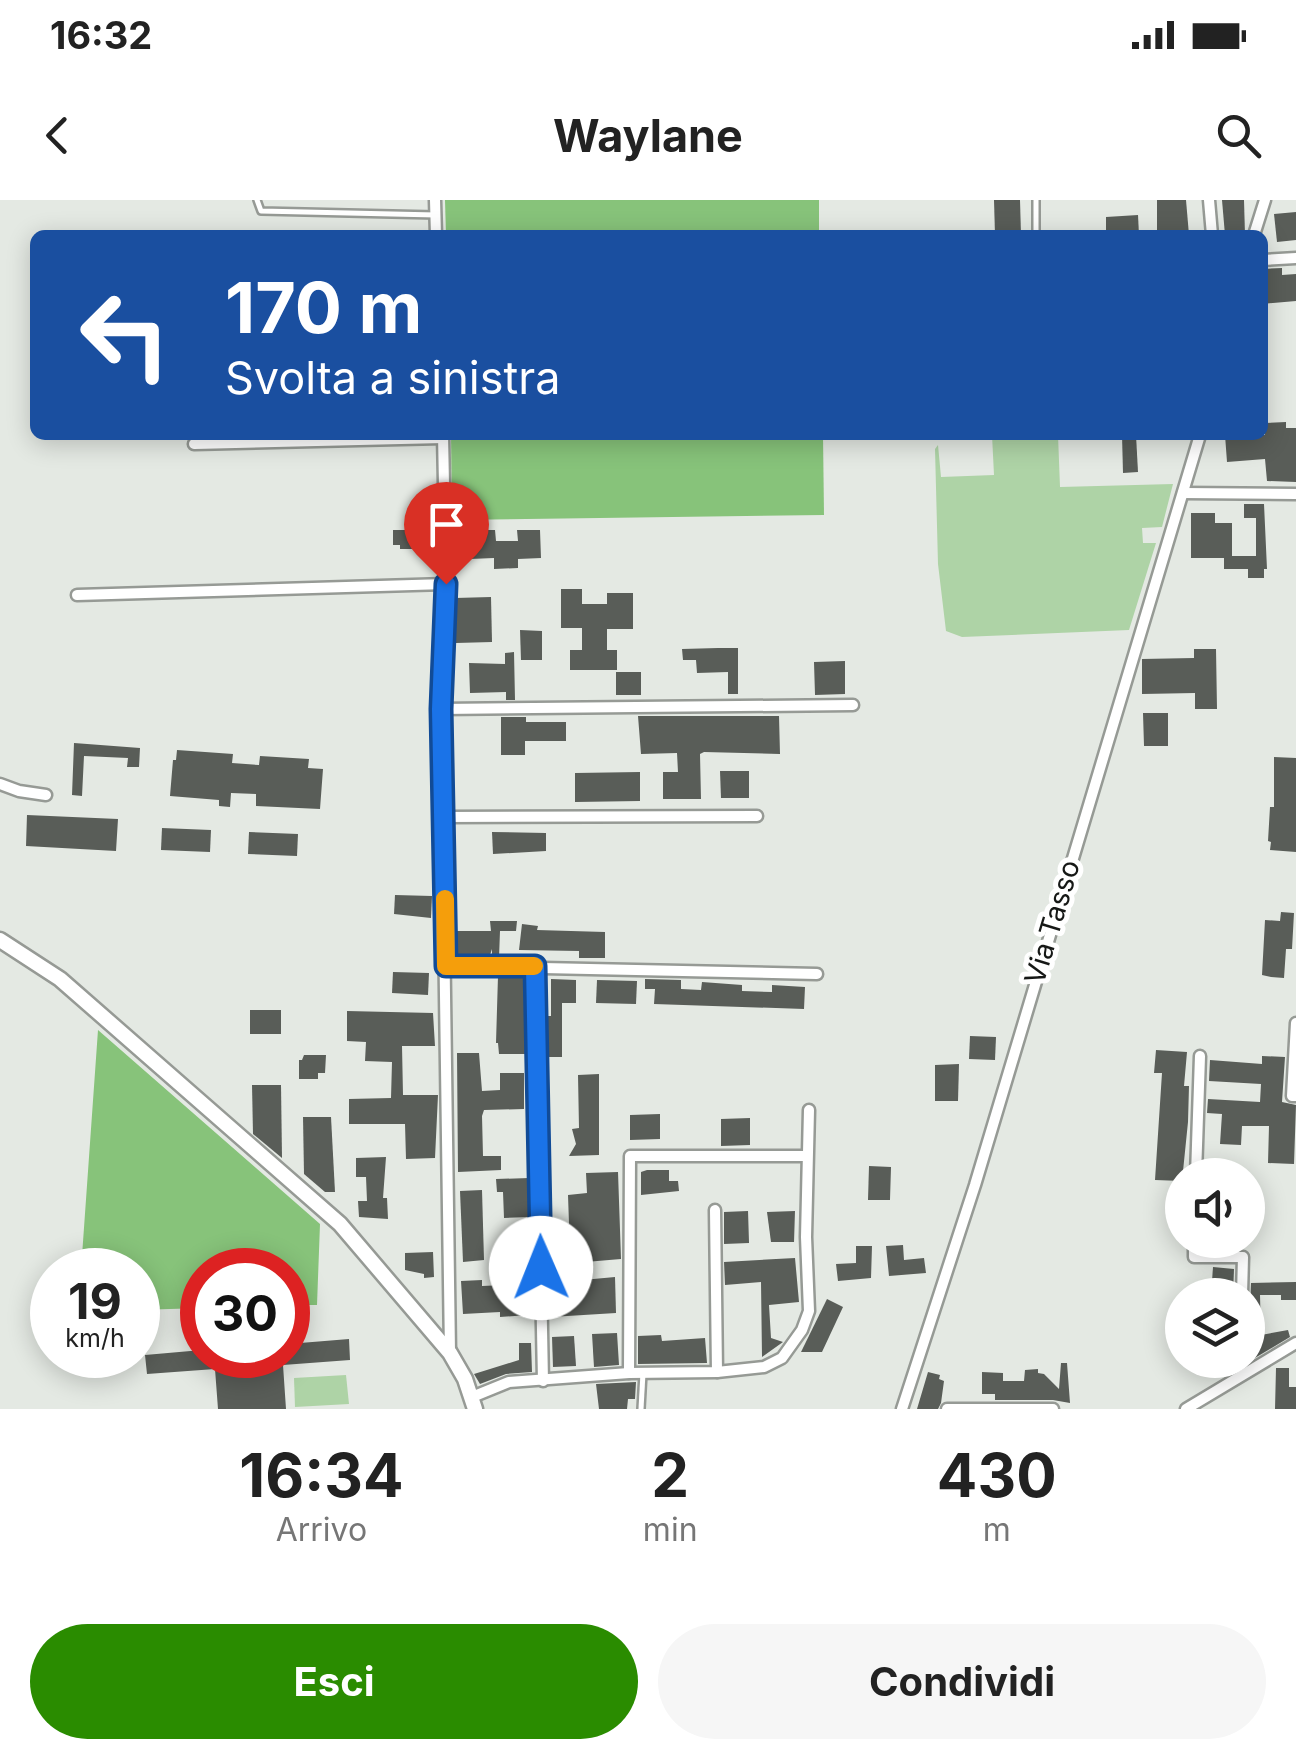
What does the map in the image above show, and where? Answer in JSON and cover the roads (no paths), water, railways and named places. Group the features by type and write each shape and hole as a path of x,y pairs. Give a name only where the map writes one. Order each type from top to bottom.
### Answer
{"street":[{"path":"435,200 436,230"},
{"path":"1209,200 1212,230"},
{"path":"1256,230 1265,200"},
{"path":"1268,260 1296,258"},
{"path":"194,444 336,440"},
{"path":"443,440 446,584 441,709 450,1353"},
{"name":"Via Tasso","path":"902,1409 975,1185 1199,440"},
{"path":"1183,493 1296,494"},
{"path":"77,595 446,584"},
{"path":"441,709 853,704"},
{"path":"0,784 19,792 46,795"},
{"path":"444,816 757,816"},
{"path":"0,940 60,979 340,1224 450,1353 473,1403 510,1382 717,1372 764,1367 782,1358 802,1330 809,1311 809,1110"},
{"path":"446,966 817,974"},
{"path":"535,966 543,1381"},
{"path":"1296,1024 1292,1096 1296,1096"},
{"path":"1197,1158 1200,1056"},
{"path":"629,1374 630,1156 807,1156"},
{"path":"715,1210 717,1372"},
{"path":"1265,1361 1296,1343"},
{"path":"1186,1409 1236,1378"},
{"path":"948,1409 1053,1409"}],"lane":[{"path":"257,200 262,211 436,215"},
{"path":"1036,200 1036,230"},
{"path":"642,1409 643,1373"}]}
